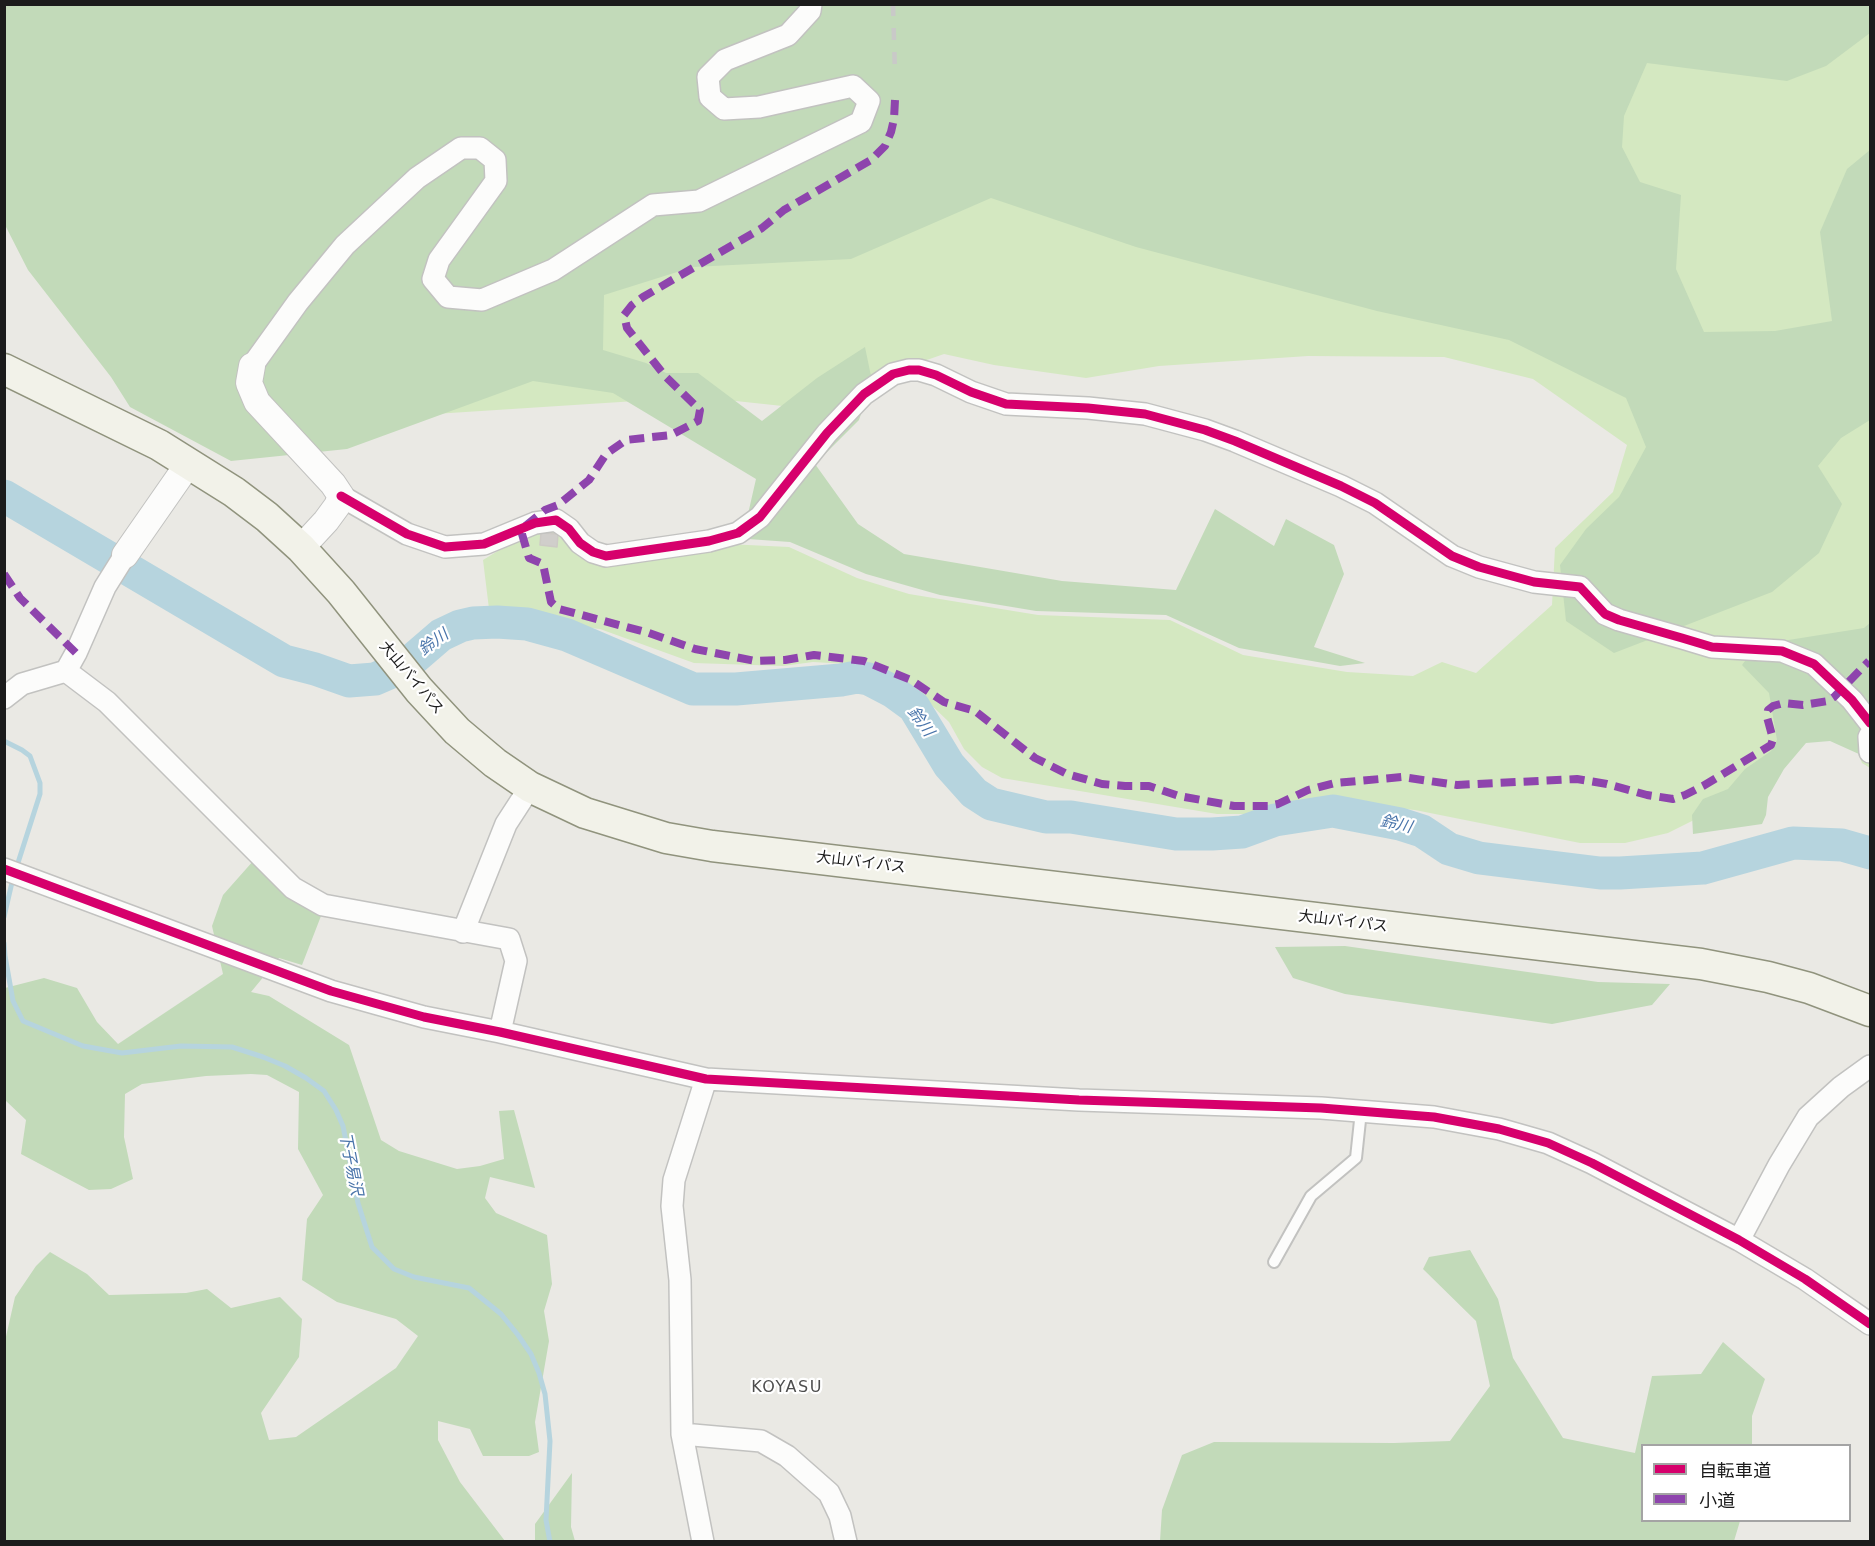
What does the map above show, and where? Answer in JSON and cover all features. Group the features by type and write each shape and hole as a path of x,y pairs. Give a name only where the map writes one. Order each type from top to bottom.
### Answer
{"main road":[{"name":"大山バイパス","path":"8,370 159,445 234,492 267,517 301,548 341,592 419,690 457,731 495,763 530,787 585,813 666,838 712,846 1701,964 1768,977 1809,988 1870,1011"}],"street":[{"path":"811,4 810,11 788,35 725,60 708,77 710,97 724,109 759,107 853,86 869,101 861,122 699,201 653,206 553,270 482,300 448,297 433,279 439,260 496,181 495,160 480,148 461,148 417,178 345,245 298,302 252,366 249,383 257,402 333,484 341,496 407,534 445,547 484,544 535,523 556,520 569,529 580,543 593,552 606,556 710,541 738,533 760,517 827,433 864,394 893,374 919,370 1006,404 1088,408 1145,414 1205,430 1235,441 1341,486 1375,503 1452,556 1479,567 1534,582 1580,587 1605,614 1619,620 1712,647 1782,651 1814,664 1852,700 1870,723"},
{"path":"4,698 22,684 66,671 105,587 189,463"},
{"path":"301,548 326,521 341,496"},
{"path":"66,671 115,710 293,888 323,905 509,939 516,961 500,1032"},
{"path":"1870,735 1870,752"},
{"path":"463,932 506,824 530,787"},
{"path":"4,869 332,991 424,1017 705,1079 1079,1100 1321,1108 1434,1117 1499,1129 1548,1143 1592,1163 1739,1240 1805,1279 1870,1324"},
{"path":"1739,1240 1779,1165 1808,1117 1841,1087 1870,1066"},
{"path":"703,1542 682,1434 680,1280 672,1206 674,1180 705,1079"},
{"path":"682,1434 761,1441 787,1456 829,1493 840,1516 846,1542"}],"lane":[{"path":"1274,1262 1311,1196 1356,1158 1361,1111"}],"green space":[{"path":"4,5 1870,5 1870,33 1826,66 1787,81 1647,63 1624,116 1622,147 1640,182 1681,195 1676,269 1704,332 1775,331 1832,321 1820,232 1847,169 1870,150 1870,420 1841,438 1818,466 1842,504 1819,553 1772,592 1614,653 1566,621 1560,565 1586,529 1619,497 1646,447 1626,398 1509,340 1377,311 1136,247 991,198 851,259 693,267 604,295 603,350 646,363 666,373 698,373 762,421 817,378 865,347 872,381 859,420 815,464 858,524 904,554 1062,581 1176,590 1215,509 1274,546 1286,519 1334,545 1344,574 1314,647 1365,663 1340,666 1239,648 1166,615 1036,611 940,595 866,574 790,542 748,539 748,514 756,479 613,393 533,381 347,449 231,461 130,407 111,377 28,270 5,225"},
{"path":"1633,5 1870,5 1870,768 1862,763 1851,736 1811,725 1738,798 1668,833 1625,843 1580,843 1415,810 1325,801 1268,814 1217,814 1002,778 982,767 964,749 949,722 925,699 900,681 872,670 847,664 813,662 783,666 694,663 600,629 490,617 483,560 527,533 547,527 563,531 574,549 727,544 789,547 857,578 909,594 1038,615 1170,620 1243,655 1347,672 1413,676 1442,662 1476,673 1552,605 1555,548 1613,492 1627,445 1533,379 1444,357 1308,356 1159,366 1086,378 994,365 944,354 792,407 698,397 233,427 387,184 1596,104"},
{"path":"1870,623 1870,759 1830,741 1806,743 1784,769 1768,797 1766,815 1762,824 1693,834 1692,815 1703,799 1728,789 1745,769 1771,751 1777,740 1769,693 1742,665 1757,645 1864,628"},
{"path":"254,860 295,902 321,916 302,965 279,958 251,992 269,996 349,1045 381,1140 399,1151 457,1169 480,1166 504,1159 499,1111 514,1110 535,1188 490,1177 485,1198 496,1213 547,1235 552,1284 544,1311 549,1341 535,1422 539,1452 529,1456 483,1456 470,1429 438,1421 438,1440 460,1482 505,1541 5,1542 5,1341 15,1297 36,1266 50,1252 87,1274 109,1295 186,1293 207,1289 231,1308 280,1297 302,1319 299,1357 261,1413 269,1440 296,1437 396,1368 418,1336 396,1319 337,1302 302,1280 307,1219 323,1195 298,1149 299,1092 267,1075 206,1076 142,1084 125,1094 124,1137 133,1179 111,1189 89,1190 21,1154 26,1120 5,1100 5,988 44,978 77,988 97,1022 118,1044 223,974 212,926 223,895"},
{"path":"1345,946 1598,982 1670,984 1652,1005 1552,1024 1345,994 1293,978 1275,947"},
{"path":"1470,1250 1498,1299 1513,1358 1563,1438 1635,1453 1652,1376 1701,1374 1723,1342 1765,1379 1752,1416 1752,1444 1641,1444 1641,1522 1740,1522 1734,1541 1160,1541 1162,1510 1182,1455 1214,1442 1450,1441 1490,1386 1476,1321 1423,1269 1429,1257"},
{"path":"572,1473 571,1527 575,1541 535,1541 535,1524"}],"building":[{"path":"541,533 558,534 557,547 540,545"}],"waterway":[{"name":"鈴川","path":"4,496 284,661 349,681 375,679 405,666 441,635 460,626 497,622 527,624 567,635 693,689 736,689 857,677 869,679 892,691 914,707 949,765 974,793 991,804 1046,817 1071,817 1176,834 1212,834 1242,832 1275,820 1333,811 1400,824 1422,831 1449,849 1479,858 1600,873 1703,868 1793,843 1842,845 1870,853"},
{"name":"下子易沢","path":"4,741 30,756 40,783 40,794 16,869"},
{"name":"下子易沢","path":"4,917 13,878"},
{"name":"下子易沢","path":"4,943 13,1001 23,1021 83,1046 122,1053 181,1046 232,1047 285,1066 324,1091 343,1126 358,1203 372,1247 394,1269 414,1277 469,1288 501,1314 531,1354 545,1394 550,1441 546,1520 550,1542"}],"railway":[{"path":"893,4 895,74"}],"marked path":[{"path":"895,100 891,132 885,146 871,160 784,210 762,228 643,297 624,315 627,328 665,376 700,410 698,421 671,435 626,440 606,454 589,480 558,505 545,510 523,528 522,534 529,558 543,564 551,602 559,609 649,633 695,649 755,661 785,660 814,655 864,661 911,680 944,702 975,711 1035,758 1067,774 1102,784 1149,786 1179,796 1234,806 1268,806 1278,804 1308,790 1335,783 1402,777 1457,785 1577,779 1673,799 1703,786 1771,745 1773,739 1767,717 1768,710 1773,706 1784,703 1803,705 1828,701 1869,661"},
{"path":"4,574 20,598 76,653"}],"cycle path":[{"path":"341,496 407,534 445,547 484,544 535,523 556,520 569,529 580,543 593,552 606,556 709,541 738,533 760,517 827,433 864,394 893,374 919,370 1006,404 1088,408 1145,414 1205,430 1235,441 1375,503 1452,556 1479,567 1534,582 1580,587 1605,614 1712,647 1782,651 1814,664 1852,700 1870,723"},
{"path":"4,869 331,991 424,1017 706,1079 1079,1100 1321,1108 1434,1117 1499,1129 1548,1143 1592,1163 1739,1240 1805,1279 1870,1324"}],"district":[{"name":"KOYASU","path":"787,1388"}]}
